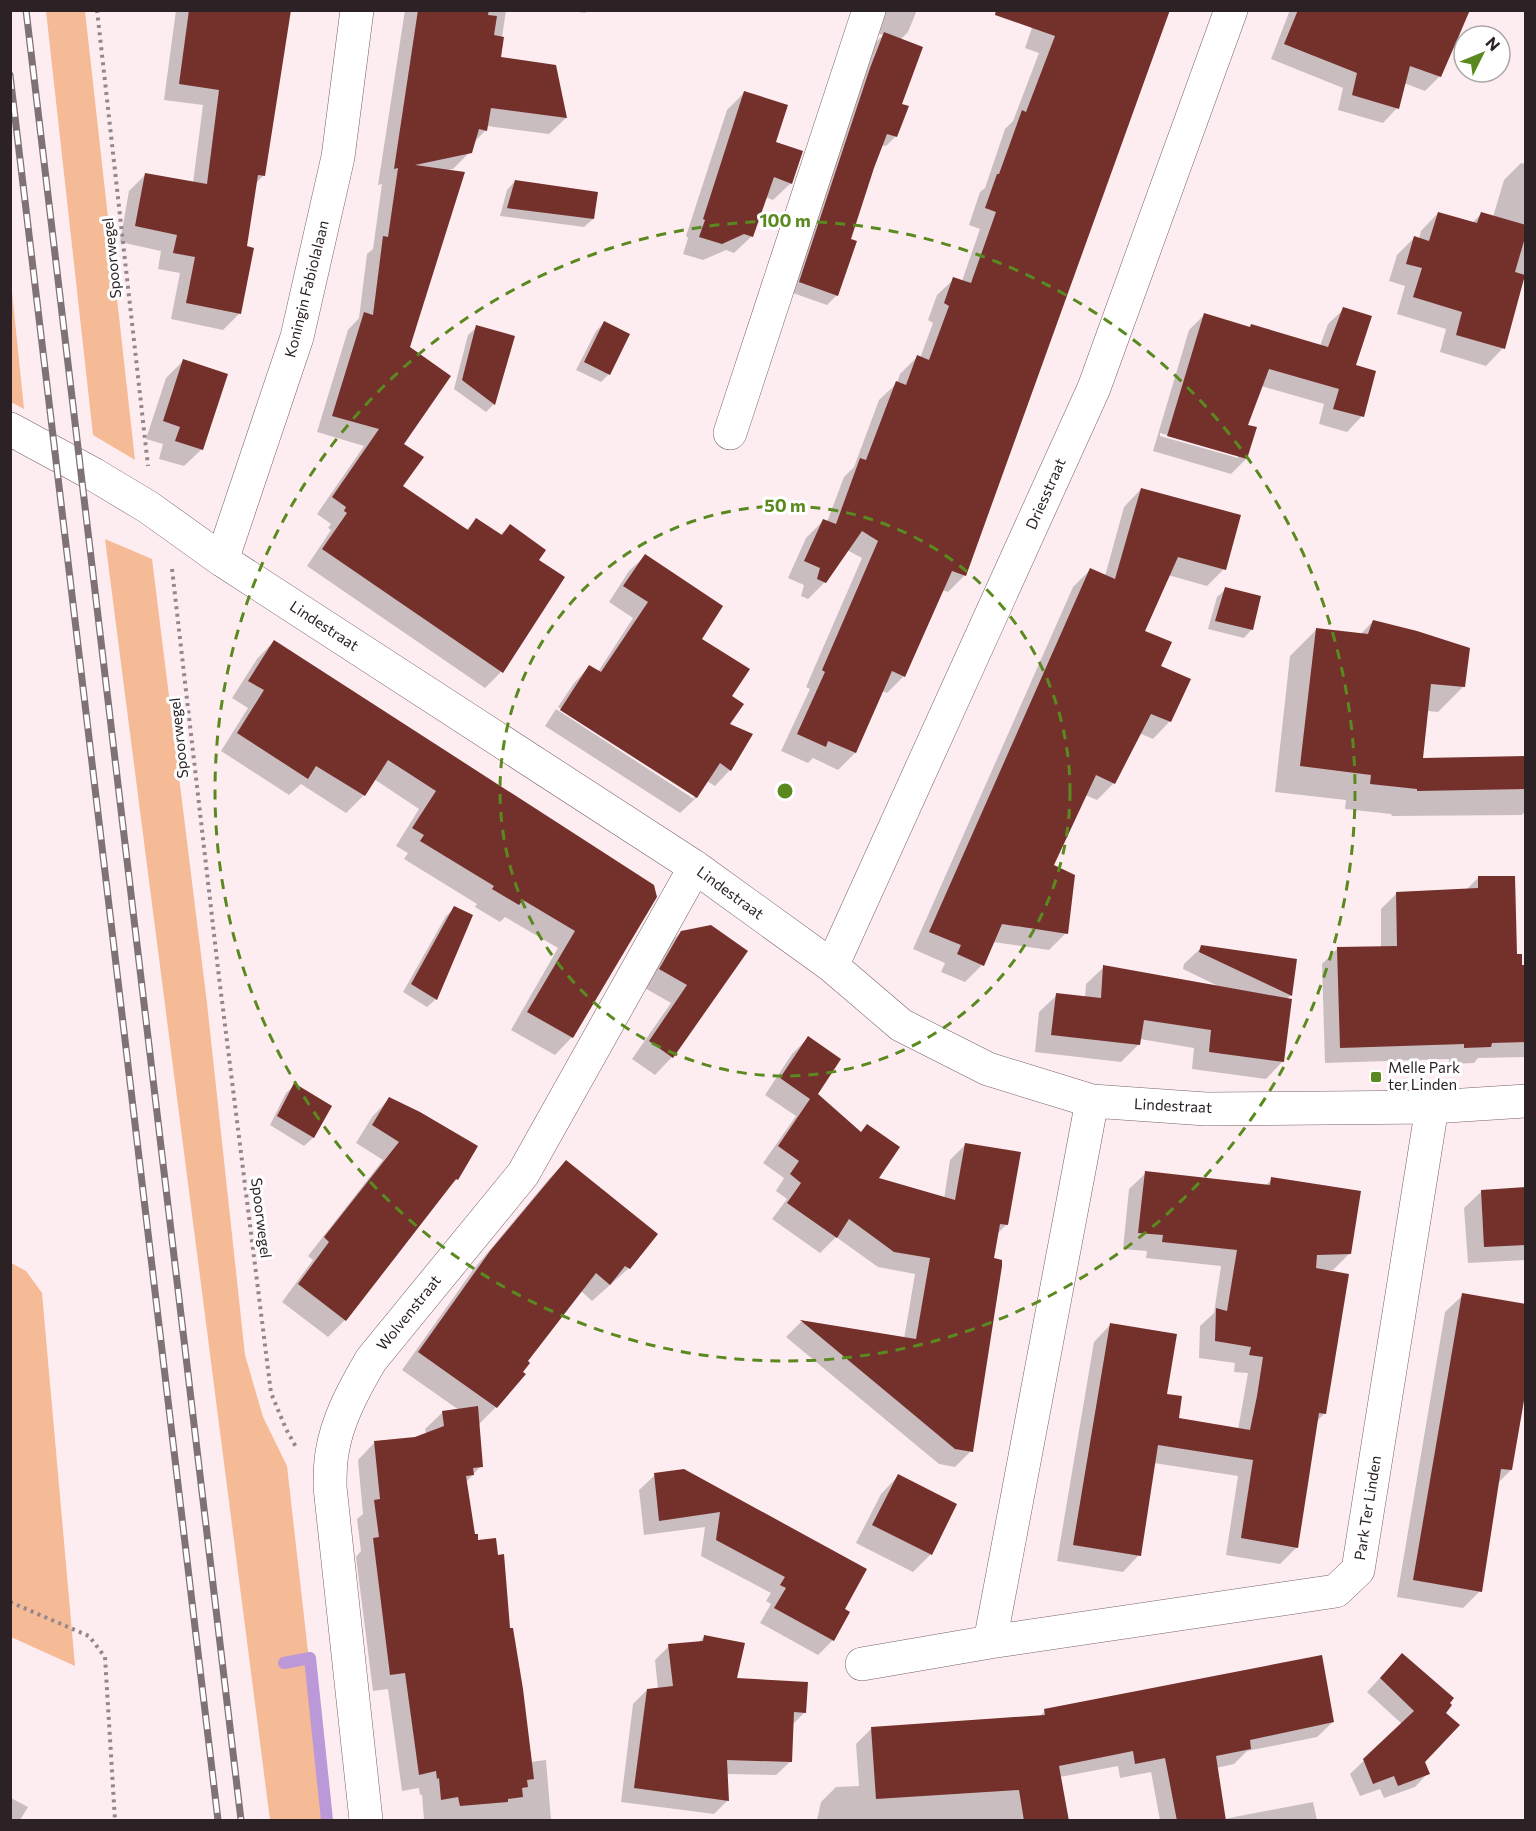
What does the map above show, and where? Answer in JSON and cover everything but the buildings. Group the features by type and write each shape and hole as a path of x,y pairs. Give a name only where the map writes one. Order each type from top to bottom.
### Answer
{"street":[{"name":"Koningin Fabiolalaan","path":"222,560 297,337 338,157 357,10"},
{"path":"730,433 869,10"},
{"name":"Driesstraat","path":"832,966 1094,388 1231,10"},
{"name":"Lindestraat","path":"10,429 148,507 222,560 695,867 832,966 901,1025 988,1069 1092,1101 1206,1109 1432,1107 1526,1101"},
{"name":"Wolvenstraat","path":"366,1821 330,1486 332,1453 341,1418 371,1360 523,1174 695,867"},
{"path":"990,1642 1092,1101"},
{"name":"Park Ter Linden","path":"862,1664 990,1642 1336,1591 1358,1570 1432,1107"}],"path":[{"name":"Spoorwegel","path":"97,10 149,472 165,520 172,556 218,969 271,1393 297,1449"},
{"path":"10,1602 89,1636 105,1657 115,1821"}],"shaded area":[{"path":"46,11 85,11 135,460 93,435"},
{"path":"11,282 24,409 11,402"},
{"path":"105,539 152,559 207,1003 245,1355 263,1417 287,1466 327,1820 270,1820"},
{"path":"11,1263 26,1271 42,1293 75,1666 11,1637"}],"waterway":[{"path":"284,1663 310,1658 327,1820"}],"railway":[{"path":"26,10 241,1820"},
{"path":"10,75 218,1820"}],"place":[{"name":"Melle Park ter Linden","path":"1376,1077"}]}
